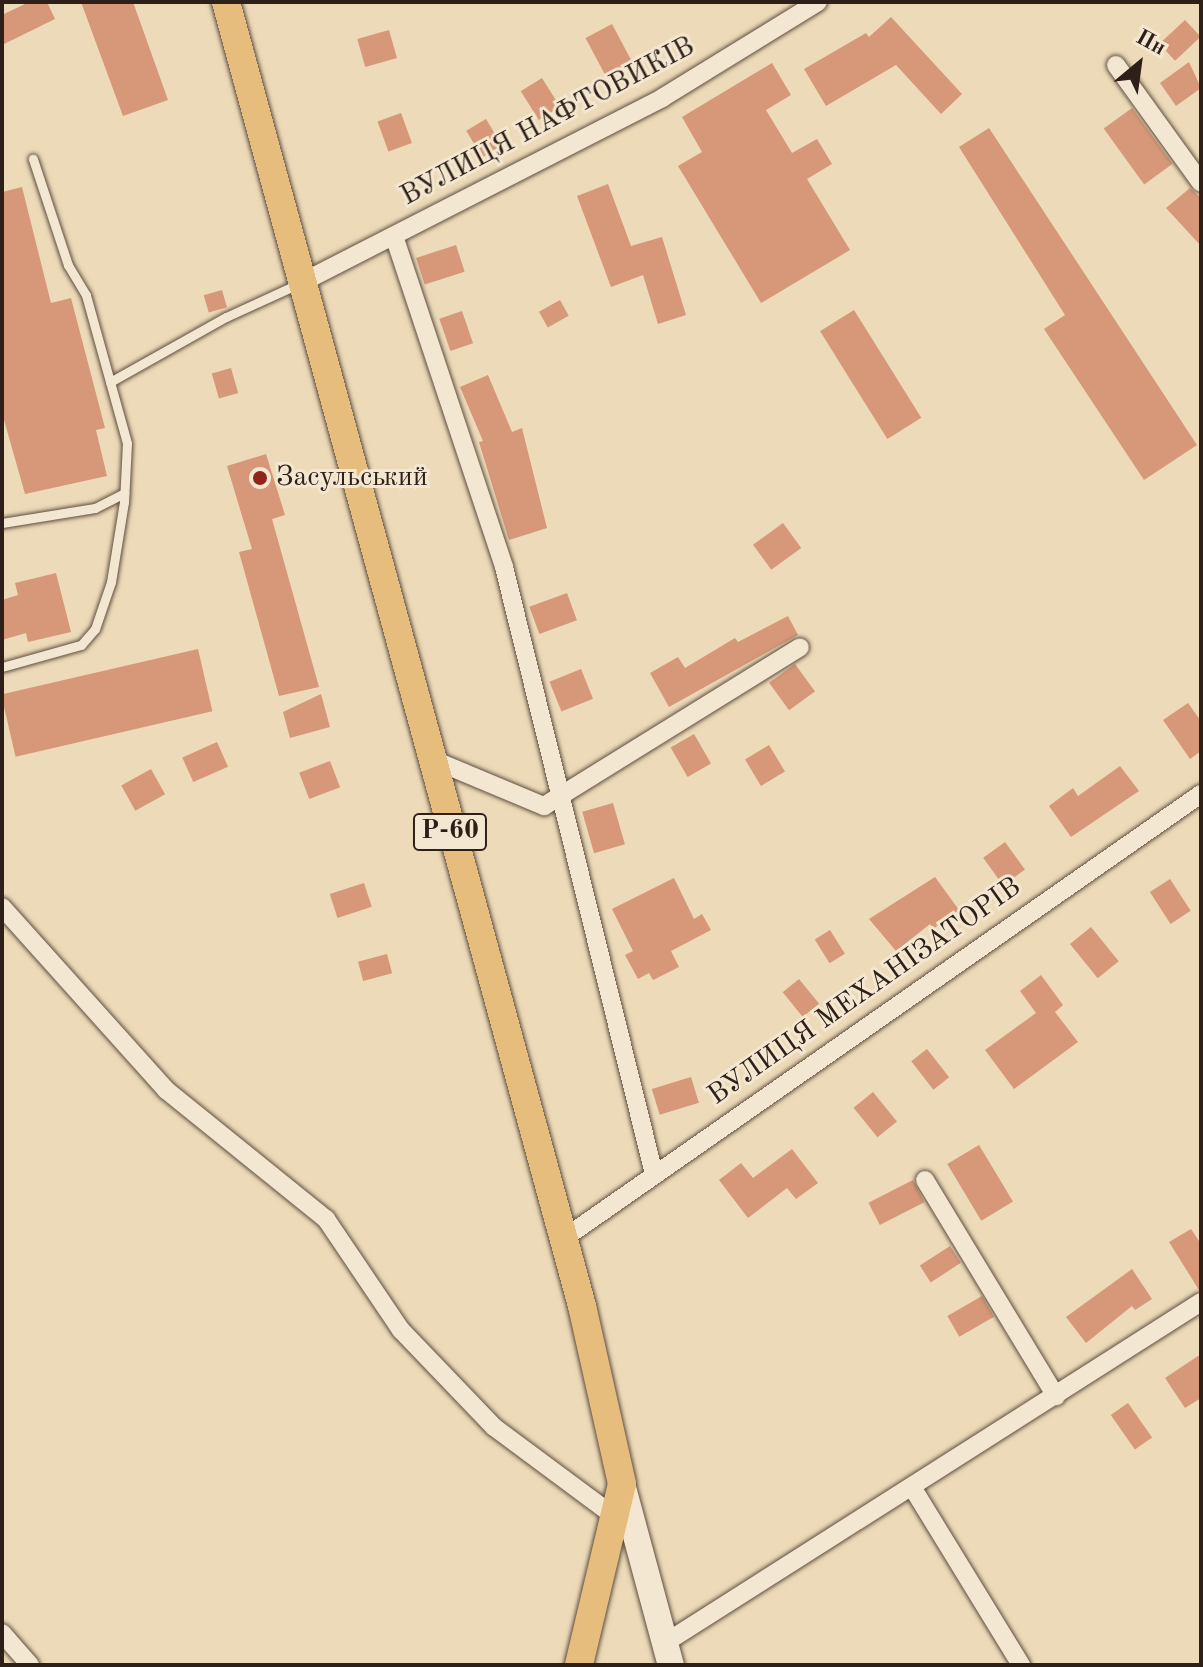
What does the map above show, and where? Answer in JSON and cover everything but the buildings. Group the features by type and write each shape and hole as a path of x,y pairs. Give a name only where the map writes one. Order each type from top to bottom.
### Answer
{"main road":[{"name":"Р-60","path":"226,2 429,758 563,1239 622,1484 579,1665"},
{"path":"622,1484 668,1654"}],"street":[{"name":"ВУЛИЦЯ НАФТОВИКІВ","path":"301,283 662,98 818,2"},
{"path":"1116,65 1201,183"},
{"path":"394,236 504,567 563,794 654,1174"},
{"path":"429,758 544,806 800,647"},
{"name":"ВУЛИЦЯ МЕХАНІЗАТОРІВ","path":"563,1239 1201,794"},
{"path":"2,907 166,1090 326,1219 401,1330 494,1427 615,1517"},
{"path":"925,1180 1056,1396"},
{"path":"668,1654 912,1487 1056,1396 1198,1312"},
{"path":"912,1487 1021,1665"},
{"path":"2,1633 30,1665"}],"lane":[{"path":"2,667 81,645 95,629 111,582 124,493 127,443 86,295 68,265 33,159"},
{"path":"110,382 226,317 301,283"},
{"path":"2,523 95,508 124,493"}],"place":[{"name":"Засульський","path":"260,478"}]}
